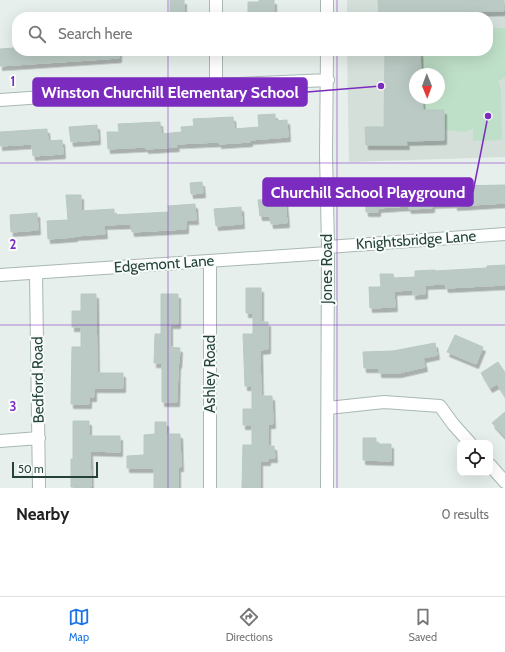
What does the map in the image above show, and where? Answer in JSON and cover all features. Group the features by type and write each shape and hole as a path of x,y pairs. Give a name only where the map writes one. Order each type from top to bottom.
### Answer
{"street":[{"path":"216,0 216,12"},
{"path":"327,0 327,12"},
{"path":"216,56 216,85"},
{"name":"Jones Road","path":"327,488 328,250 326,154 328,56"},
{"path":"0,100 216,85 328,80"},
{"name":"Knightsbridge Lane","path":"328,250 505,234"},
{"name":"Edgemont Lane","path":"0,275 210,261 328,250"},
{"name":"Ashley Road","path":"210,261 210,488"},
{"name":"Bedford Road","path":"36,273 39,488"},
{"path":"328,408 384,402 440,406 467,440"},
{"path":"0,442 39,438"},
{"path":"493,468 505,482"}],"shaded area":[{"path":"347,0 505,0 505,157 349,162 347,56 493,56 493,12 347,12"}],"green space":[{"path":"493,28 505,28 505,77 497,82 499,83 501,91 502,140 473,141 473,129 464,132 445,130 444,110 423,110 422,104 445,104 445,68 421,68 420,56 493,56"}],"building":[{"path":"170,0 184,0 184,12 170,12"},
{"path":"259,0 274,0 274,12 248,12 248,2 259,2"},
{"path":"378,0 504,0 504,11 379,12"},
{"path":"12,48 12,56 119,56 119,58 0,66 0,49"},
{"path":"385,56 420,56 421,68 409,68 409,104 422,104 423,110 444,110 444,140 406,141 407,145 366,145 365,127 384,127"},
{"path":"275,114 275,121 287,120 288,137 219,144 219,142 176,144 177,147 108,149 107,132 119,132 118,124 160,122 161,134 182,132 181,127 194,126 193,119 233,117 234,129 259,127 258,115"},
{"path":"97,125 98,140 71,142 69,127"},
{"path":"47,129 48,141 62,140 63,154 33,156 32,144 0,146 0,132"},
{"path":"202,182 203,193 191,194 190,183"},
{"path":"505,185 505,203 455,206 455,203 432,204 432,208 409,209 408,206 378,208 378,212 366,212 365,193 455,190 454,186"},
{"path":"66,195 81,195 81,211 114,209 114,215 169,212 168,206 195,204 196,220 186,220 186,229 132,232 131,224 104,225 105,234 48,239 47,221 68,220"},
{"path":"285,199 287,223 271,224 270,216 260,216 258,200"},
{"path":"241,207 242,224 216,226 214,209"},
{"path":"37,213 38,230 11,232 10,215"},
{"path":"505,265 505,285 446,288 445,284 425,285 425,294 413,295 413,290 394,291 395,307 370,308 369,287 381,287 380,274 393,274 394,278 415,277 415,271 487,268 487,266"},
{"path":"246,288 261,288 261,322 268,322 268,349 260,350 261,396 272,396 273,424 268,424 268,446 274,446 275,458 268,458 268,461 260,461 260,488 242,488 243,445 252,445 252,425 243,425 243,409 252,409 252,386 245,386 243,334 253,334 253,313 246,313"},
{"path":"81,294 96,294 97,373 123,373 123,388 94,388 94,397 89,397 89,404 71,404 72,347 81,347 81,327 72,327 72,311 81,311"},
{"path":"161,294 178,294 178,324 170,324 170,347 180,348 177,402 162,402 162,363 154,363 155,334 161,334"},
{"path":"455,335 483,347 476,364 447,352"},
{"path":"435,343 437,355 423,358 425,367 399,373 379,373 379,368 364,368 363,352 393,351"},
{"path":"498,362 505,373 505,396 497,384 490,388 481,373"},
{"path":"505,412 505,437 492,423"},
{"path":"73,421 89,421 89,436 120,436 120,452 90,451 91,487 71,487"},
{"path":"155,422 166,422 166,434 180,434 181,467 178,467 178,488 154,488 154,468 127,468 127,456 144,455 144,435 155,434"},
{"path":"363,438 376,438 376,444 391,444 391,461 363,460"}],"place":[{"name":"Winston Churchill Elementary School","path":"381,86"},
{"name":"Churchill School Playground","path":"488,116"}]}
